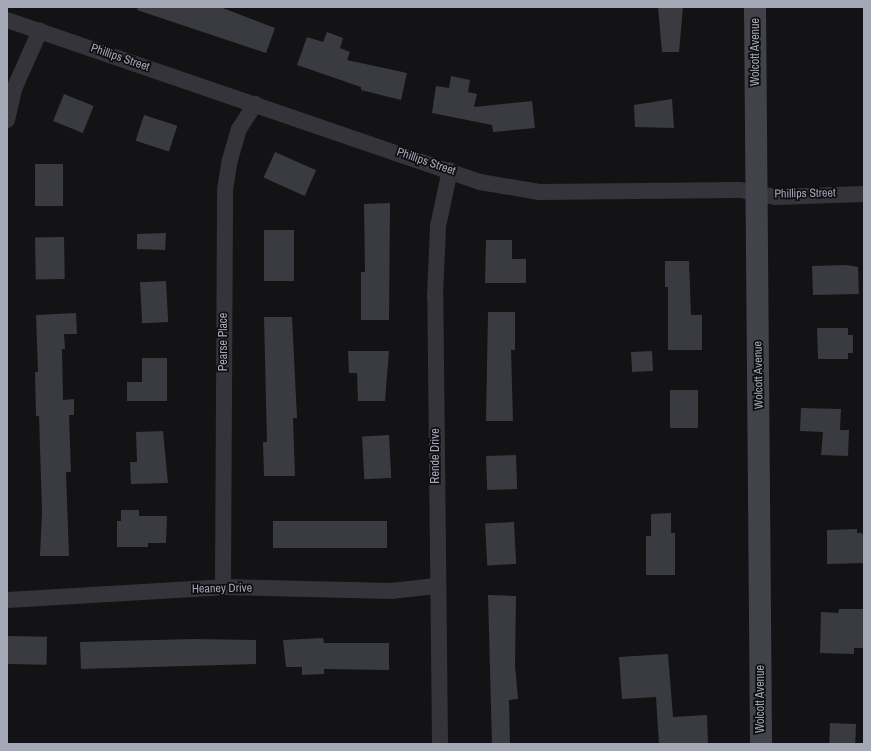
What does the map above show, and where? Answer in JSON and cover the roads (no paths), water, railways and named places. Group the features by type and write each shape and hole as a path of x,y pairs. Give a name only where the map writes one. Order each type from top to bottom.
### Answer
{"main road":[{"name":"Wolcott Avenue","path":"755,7 761,744"}],"street":[{"name":"Phillips Street","path":"7,20 450,170 480,182 540,192 757,192 776,197 864,194"},
{"path":"7,120 14,88 40,31"},
{"name":"Pearse Place","path":"223,587 225,190 239,129 255,104"},
{"name":"Rende Drive","path":"440,744 436,586 435,296 438,226 450,170"},
{"name":"Heaney Drive","path":"7,600 223,587 391,591 436,586"}]}
